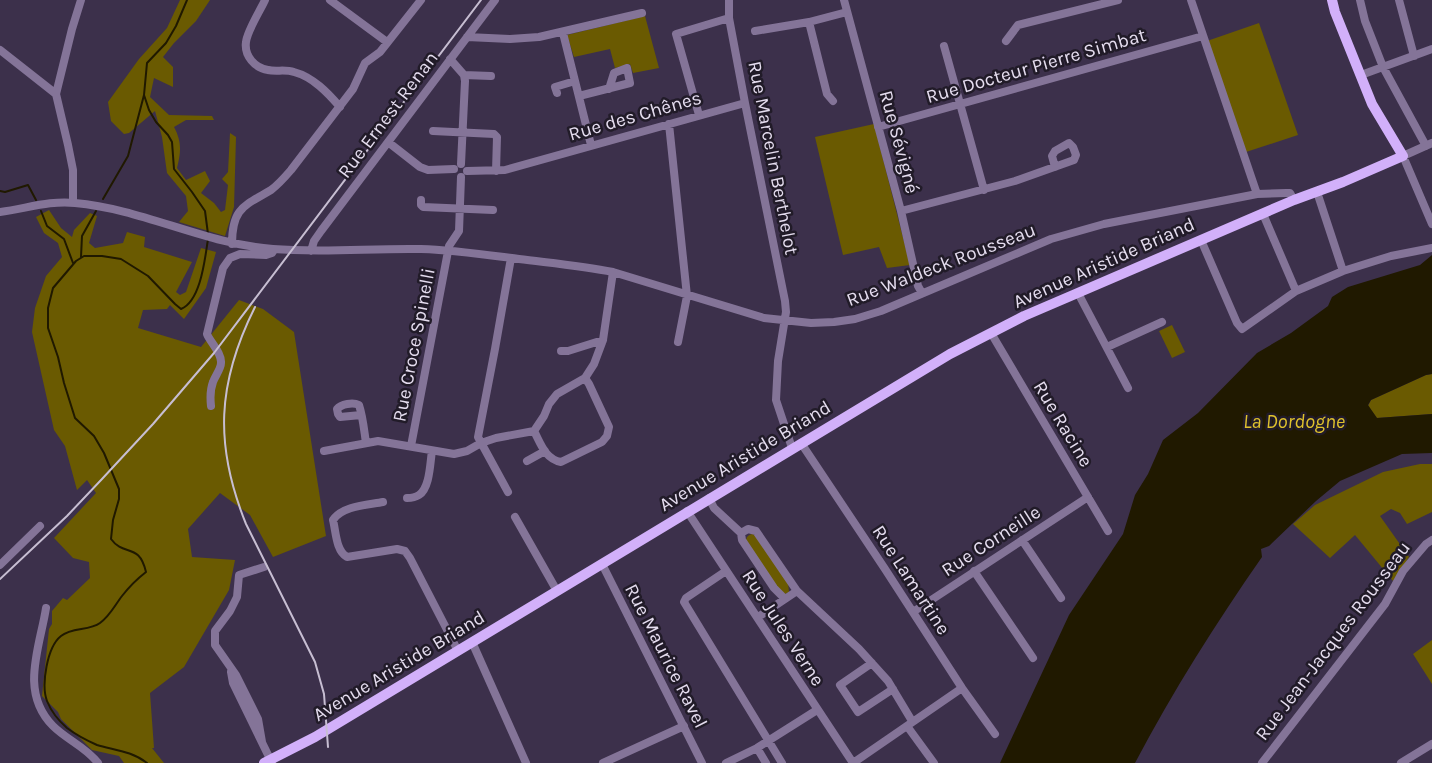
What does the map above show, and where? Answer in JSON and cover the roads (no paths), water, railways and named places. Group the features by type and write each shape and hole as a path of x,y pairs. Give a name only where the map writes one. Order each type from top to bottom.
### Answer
{"main road":[{"path":"1332,0 1335,12 1372,104 1403,156"},
{"name":"Avenue Aristide Briand","path":"269,762 316,737 687,511 950,354 1078,292 1403,156"}],"street":[{"path":"73,202 73,170 56,94 72,28 81,0"},
{"path":"265,0 246,41 246,50 252,62 258,68 270,71 294,72 307,77 329,94 340,106"},
{"path":"330,0 387,42"},
{"path":"232,244 232,228 235,218 248,203 280,183 354,90 365,63 380,52 421,0"},
{"name":"Rue Ernest Renan","path":"311,251 314,241 321,230 495,0"},
{"name":"Rue Marcelin Berthelot","path":"729,0 729,18 744,103 785,302 786,312 778,361 776,400 796,446"},
{"name":"Rue Sévigné","path":"844,0 901,211 918,286 922,294"},
{"path":"1006,41 1018,25 1118,0"},
{"path":"1191,0 1257,194"},
{"path":"1360,0 1365,21 1383,67 1429,145 1403,156 1432,224"},
{"path":"1398,0 1414,56"},
{"path":"755,31 809,22 847,12"},
{"path":"467,37 539,38 642,13"},
{"path":"699,115 676,34 729,18"},
{"path":"809,22 827,94 833,101"},
{"path":"563,33 592,145"},
{"name":"Rue Docteur Pierre Simbat","path":"878,127 1203,36"},
{"path":"944,46 984,190"},
{"path":"1361,75 1432,49"},
{"path":"0,50 56,94"},
{"path":"388,142 420,167 428,170 457,167 464,166 464,174 455,175 457,167 462,133 464,75 450,59"},
{"path":"464,75 491,76"},
{"path":"556,94 555,87 575,80"},
{"path":"579,96 609,89"},
{"name":"Rue des Chênes","path":"464,174 505,170 744,103"},
{"path":"669,124 686,296 678,342"},
{"path":"433,131 494,134 497,137 496,171"},
{"path":"901,211 984,190 1055,167"},
{"name":"Rue Croce Spinelli","path":"411,446 448,246 458,231 464,174"},
{"path":"1317,192 1343,271"},
{"name":"Rue Waldeck Rousseau","path":"274,250 420,249 590,268 613,272 686,296 764,318 810,323 855,319 922,294 1051,239 1104,224 1257,194 1290,193 1294,200"},
{"path":"422,200 421,205 423,207 493,210"},
{"path":"0,212 55,203 73,202 95,205 144,217 232,244 274,250"},
{"path":"1263,214 1296,291"},
{"path":"1201,240 1237,323 1242,329 1296,291 1343,271 1391,256 1432,248"},
{"path":"211,406 210,394 221,363 220,355 207,334 223,268 230,258 240,254 266,255 274,250"},
{"path":"508,492 486,449 480,444 478,437 511,258"},
{"path":"324,451 382,441 454,454 467,451 496,438 534,431 549,404 557,394 585,378 594,364 603,340 613,272"},
{"path":"1078,292 1128,388"},
{"path":"1107,347 1162,322"},
{"name":"Rue Racine","path":"990,333 1108,531"},
{"path":"561,351 568,351 603,340"},
{"path":"534,431 545,451 554,461 561,462 602,442 607,436 609,427 585,378"},
{"path":"361,415 366,443"},
{"name":"Rue Lamartine","path":"796,446 870,545 962,688 996,734"},
{"path":"407,498 418,496 426,486 432,451"},
{"path":"527,461 545,451"},
{"name":"Rue Corneille","path":"912,612 1088,497"},
{"path":"709,498 714,508 741,533 742,540 763,572 774,588 785,599"},
{"path":"383,502 344,510 337,514 333,520 342,555 348,557 398,549 405,552 410,558 458,651"},
{"name":"Rue Jules Verne","path":"687,511 853,763"},
{"path":"515,517 558,591"},
{"path":"0,565 40,526"},
{"path":"741,533 748,529 756,531 797,591 859,648 893,690 934,763"},
{"path":"1022,540 1061,598"},
{"name":"Rue Jean-Jacques Rousseau","path":"1262,763 1385,604 1403,571 1426,544 1432,540"},
{"name":"Rue Maurice Ravel","path":"602,564 702,763"},
{"path":"264,567 239,575 237,597 230,611 215,631 215,645 230,666 234,683 262,742 269,762"},
{"path":"726,571 686,598 684,602 782,763"},
{"path":"974,571 1033,658"},
{"path":"758,618 797,591"},
{"path":"46,608 33,666 36,696 42,712 52,726 92,755 98,763"},
{"path":"472,642 526,763"},
{"path":"872,664 840,685 858,712 893,690"},
{"path":"853,763 962,688"},
{"path":"726,763 768,742 817,710"},
{"path":"603,763 684,726"},
{"path":"1401,763 1432,744"},
{"path":"757,748 766,763"}],"water":[{"name":"La Dordogne","path":"1432,255 1432,374 1371,400 1368,405 1377,418 1432,414 1432,453 1402,454 1340,481 1269,546 1261,549 1262,557 1195,658 1135,763 1000,763 1069,615 1123,534 1135,495 1148,474 1163,440 1198,413 1257,353 1291,333 1328,306 1332,297 1348,287 1420,265"}],"waterway":[{"path":"187,0 176,26 166,43 147,63 144,95 149,110 156,122 172,142 174,169 205,211 208,234"},
{"path":"103,199 128,156 144,95"},
{"path":"0,191 5,192 28,185 36,200"},
{"path":"41,211 47,226 64,239 73,263"},
{"path":"81,257 82,236 96,211"},
{"path":"147,763 129,753 97,745 67,728 53,712 45,694 46,667 56,641 65,633 91,627 104,620 127,589 146,572 143,563 135,553 121,548 111,539 113,520 119,499 119,489 104,453 94,436 75,418 48,328 48,308 53,288 76,261 84,256 102,256 121,259 148,276 181,309 188,304 198,288 208,239"}],"railway":[{"path":"0,579 67,516 153,424 214,353 481,0"},
{"path":"255,307 242,335 227,388 224,414 225,441 229,467 246,524 315,662 324,694 328,747"}]}
